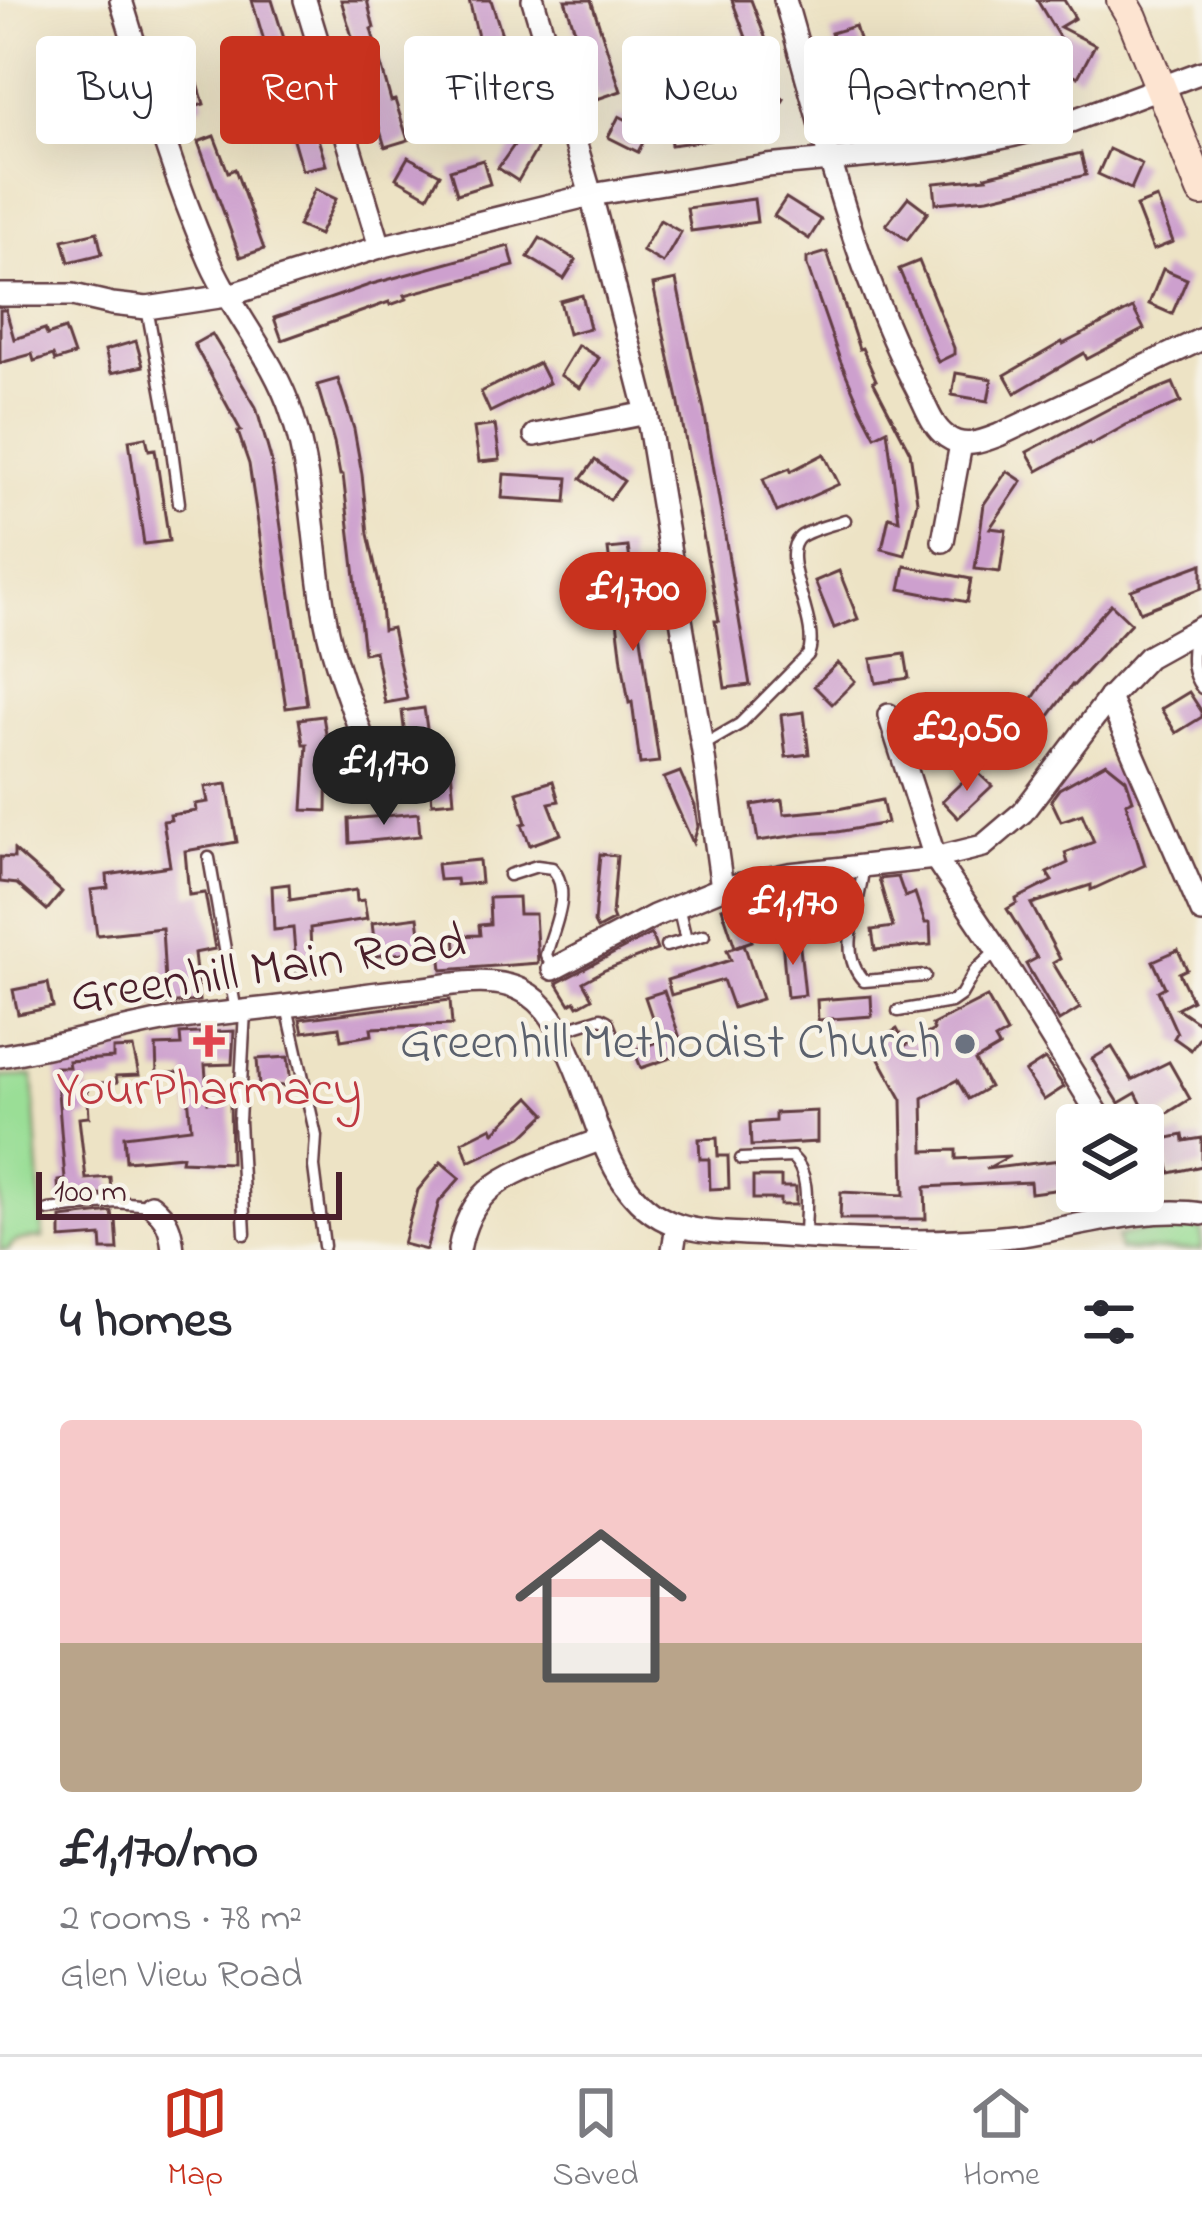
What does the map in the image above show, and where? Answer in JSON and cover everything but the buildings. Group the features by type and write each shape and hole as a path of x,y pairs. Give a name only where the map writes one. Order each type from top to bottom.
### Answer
{"street":[{"path":"122,0 205,252 292,412 304,461 326,621 373,771"},
{"path":"305,0 380,247"},
{"path":"533,0 591,195 647,413 722,888"},
{"path":"785,0 868,275 902,362 937,428 947,437 961,444 999,435 1202,339"},
{"path":"1122,0 1202,191"},
{"path":"0,295 73,295 147,308 226,296 380,247 591,195 767,166 947,148 1015,135 1071,121 1202,73"},
{"path":"535,435 647,413"},
{"path":"943,541 961,444"},
{"path":"553,969 722,888 790,874 935,858 983,846 1023,812 1108,698 1148,657 1198,628"},
{"path":"1108,698 1202,912"},
{"path":"889,715 935,858 1092,1104"},
{"name":"Greenhill Main Road","path":"0,1056 168,1021 396,990 496,984 520,989 542,1004 575,1064 619,1177 640,1202 677,1225 841,1245 984,1239 1155,1214 1202,1214"},
{"path":"459,1250 472,1211 490,1189 525,1169 602,1139"},
{"path":"151,1205 171,1228 172,1250"},
{"path":"673,1250 677,1225"}],"lane":[{"path":"147,308 178,503"},
{"path":"702,746 740,724 808,656 814,643 793,566 794,548 800,538 845,520"},
{"path":"1198,628 1191,665 1202,688"},
{"path":"209,858 240,1011 245,1234"},
{"path":"863,865 862,892 851,922 857,974 864,981 925,976"},
{"path":"509,875 537,866 552,868 560,877 560,905 546,955 553,969"},
{"path":"790,874 795,924"},
{"path":"678,906 686,940"},
{"path":"667,946 704,935"},
{"path":"898,1011 951,1002 997,950"},
{"path":"286,1006 316,1136 314,1167 324,1246"},
{"path":"560,1031 601,1018 608,1021 615,1041"},
{"path":"741,1159 792,1157 800,1164 805,1178 806,1238"},
{"path":"50,1210 115,1202 151,1205"}],"green space":[{"path":"33,1076 43,1238 0,1250 0,1077"},
{"path":"1174,1222 1202,1230 1202,1250 1119,1250 1117,1237"}],"place":[{"name":"YourPharmacy","path":"209,1041"},
{"name":"Greenhill Methodist Church","path":"965,1044"}]}
